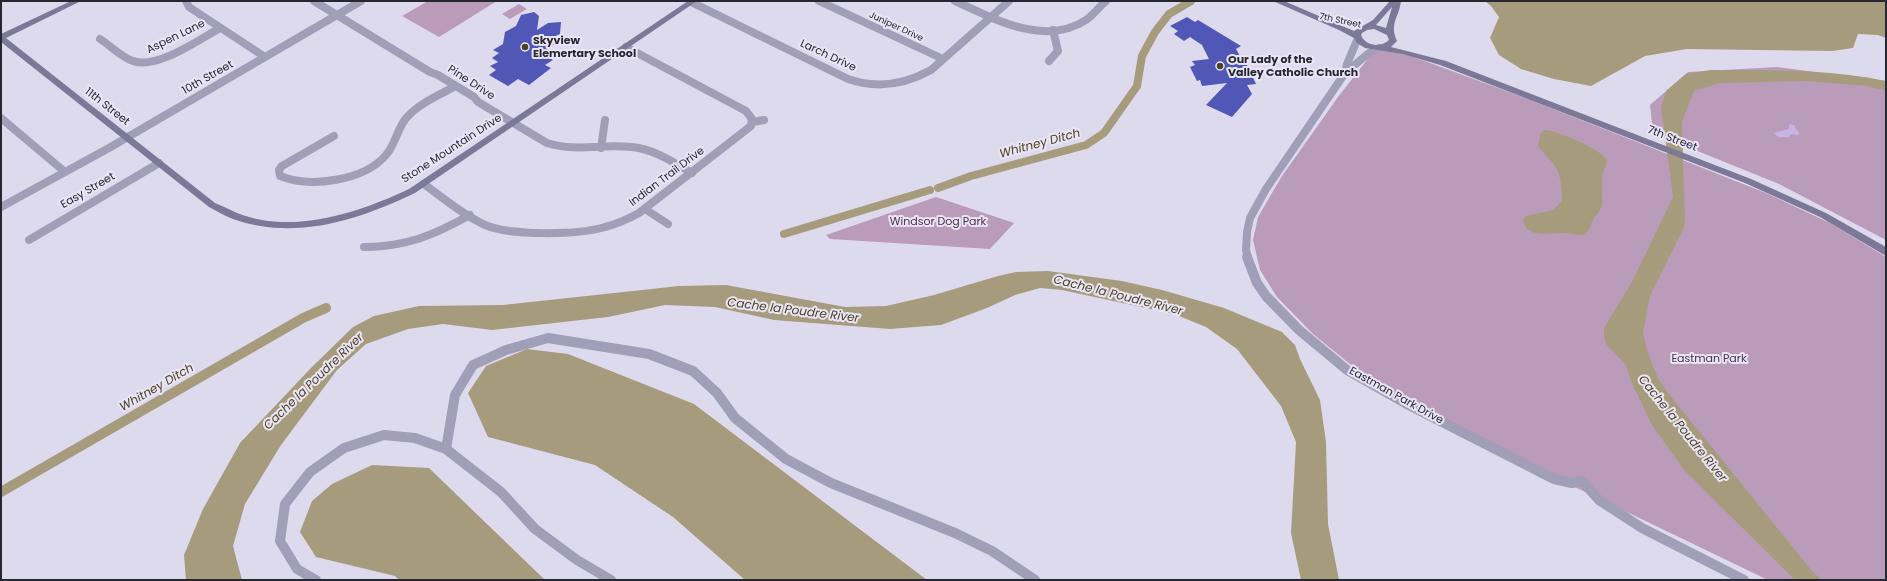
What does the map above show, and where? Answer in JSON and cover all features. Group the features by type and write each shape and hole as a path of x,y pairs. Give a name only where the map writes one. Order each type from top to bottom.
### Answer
{"street":[{"path":"1,38 77,1"},
{"path":"186,1 189,7 265,58"},
{"name":"Pine Drive","path":"314,1 430,72 456,86 514,123 555,146 576,149 630,147 652,151 692,173"},
{"name":"10th Street","path":"1,207 128,138 362,1"},
{"name":"Juniper Drive","path":"819,1 943,59"},
{"path":"955,1 991,17 1023,28 1053,30 1079,23 1106,1"},
{"name":"Larch Drive","path":"692,2 848,79 860,83 891,84 909,81 925,74 1009,1"},
{"name":"7th Street","path":"1277,1 1315,16 1358,37 1364,44 1404,52 1442,63"},
{"path":"1358,37 1358,32 1378,21 1389,4 1396,1 1397,7 1390,18 1391,36 1393,41 1390,46 1380,48"},
{"name":"Stone Mountain Drive","path":"199,194 223,211 235,216 260,222 292,224 328,221 359,213 392,201 424,184 692,2"},
{"name":"7th Street","path":"1315,16 1367,27 1380,28 1403,46 1442,63 1748,181 1823,215 1886,252"},
{"name":"Aspen Lane","path":"100,39 130,60 143,67 220,28"},
{"path":"1049,61 1057,53 1058,49 1053,30"},
{"name":"Eastman Park Drive","path":"1345,73 1345,65 1355,48 1358,37"},
{"name":"11th Street","path":"1,38 199,194"},
{"path":"626,47 746,112 751,116 753,122 764,120"},
{"name":"Eastman Park Drive","path":"1380,48 1364,55 1353,68 1345,73 1266,189 1250,218 1246,240 1249,264 1257,283 1266,296 1299,330 1358,377 1405,403 1554,479 1572,483 1582,481 1599,500 1642,528 1744,580"},
{"path":"334,136 309,149 282,166 279,170 280,176 300,181 320,181 345,178 365,170 385,156 401,125 410,114 456,86"},
{"path":"1,118 65,172"},
{"path":"601,148 605,120"},
{"name":"Indian Trail Drive","path":"424,184 485,225 504,230 575,231 612,225 624,221 645,209 744,133 753,122"},
{"name":"Easy Street","path":"29,240 159,163"},
{"path":"645,209 668,224"},
{"path":"364,247 396,246 422,240 443,231 470,215"},
{"path":"446,449 455,395 473,365 506,350 548,338 650,354 693,372 717,393 735,418 786,459 831,483 955,533 992,551 1035,580"},
{"path":"316,580 297,569 280,541 285,504 310,472 344,448 384,435 415,438 446,449 501,492 534,529 577,560 611,580"}],"green space":[{"path":"428,1 497,1 439,37 402,16"},
{"path":"519,4 527,9 510,19 502,14"},
{"name":"Eastman Park","path":"1384,46 1528,99 1766,193 1832,224 1886,257 1886,580 1768,580 1550,475 1404,400 1361,373 1313,334 1277,297 1260,270 1253,240 1258,217 1282,176 1338,97 1377,47"},
{"path":"1777,67 1886,81 1886,240 1779,184 1653,133 1650,105 1688,72"},
{"name":"Windsor Dog Park","path":"936,197 1014,223 990,249 830,239 826,235"}],"sand":[{"path":"1791,124 1795,126 1799,135 1791,134 1789,137 1778,137 1774,133 1789,129 1789,125"}],"water":[{"path":"1485,1 1886,1 1886,38 1878,35 1858,34 1853,48 1832,51 1687,49 1645,56 1591,86 1554,79 1521,69 1499,55 1490,38 1499,17 1491,6"},
{"name":"Cache la Poudre River","path":"1711,70 1821,72 1886,81 1886,91 1867,86 1807,81 1720,83 1694,91 1682,122 1685,225 1650,296 1643,333 1648,354 1658,378 1668,393 1812,571 1822,580 1795,580 1684,470 1652,425 1632,383 1626,365 1606,344 1604,335 1604,328 1633,280 1673,197 1661,106 1667,90 1686,74"},
{"path":"1545,130 1558,133 1587,145 1602,155 1607,161 1602,176 1601,206 1586,234 1584,235 1565,233 1538,234 1528,230 1525,225 1523,219 1526,216 1553,210 1562,201 1559,174 1553,163 1538,146 1540,134"},
{"name":"Cache la Poudre River","path":"1048,271 1122,281 1162,290 1224,308 1282,332 1295,345 1300,359 1320,400 1326,442 1328,524 1339,580 1301,580 1291,533 1296,442 1281,406 1237,349 1206,327 1174,314 1062,290 1040,288 1015,295 987,308 941,325 890,329 774,320 715,307 665,305 608,317 492,330 443,324 408,329 366,344 337,370 281,445 245,504 233,546 242,580 186,580 184,555 203,509 240,443 310,369 353,327 374,316 419,306 503,305 679,286 726,285 845,307 886,306 934,295 1016,272"},
{"path":"527,349 568,354 694,404 927,580 745,580 673,517 595,465 488,437 468,393 486,366"},
{"path":"372,465 429,468 545,580 399,580 395,576 316,557 300,532 312,501 332,484"}],"building":[{"name":"Skyview Elemertary School","path":"534,12 539,16 537,30 548,23 561,22 560,34 547,40 554,44 547,50 554,53 547,57 553,60 545,65 551,68 529,85 518,79 508,86 489,75 496,70 490,66 498,62 492,58 499,53 493,50 503,44 505,32 516,26 521,15"},
{"name":"Our Lady of the Valley Catholic Church","path":"1187,17 1195,22 1198,20 1241,46 1236,49 1245,65 1247,65 1256,84 1247,85 1252,94 1232,117 1206,105 1227,83 1202,86 1200,80 1197,81 1190,67 1195,65 1192,61 1209,59 1202,45 1190,37 1184,41 1174,34 1178,31 1170,26"}],"waterway":[{"name":"Whitney Ditch","path":"938,188 971,176 1086,145 1104,133 1137,86 1142,56 1155,32 1169,14 1191,1"},
{"name":"Whitney Ditch","path":"784,234 930,190"},
{"name":"Whitney Ditch","path":"1,492 303,318 326,308"}],"place":[{"name":"Skyview Elemertary School","path":"525,47"},
{"name":"Our Lady of the Valley Catholic Church","path":"1220,66"}]}
